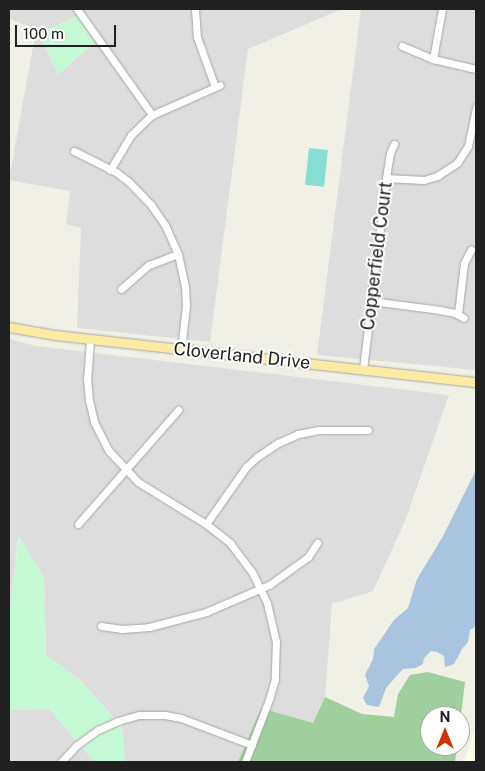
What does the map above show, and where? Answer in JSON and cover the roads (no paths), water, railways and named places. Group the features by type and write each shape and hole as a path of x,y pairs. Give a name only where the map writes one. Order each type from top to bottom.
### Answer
{"main road":[{"name":"Cloverland Drive","path":"9,327 35,333 476,382"}],"street":[{"path":"76,9 152,115"},
{"path":"110,170 131,135 152,115 217,86 197,37 194,9"},
{"path":"433,59 442,9"},
{"path":"402,46 433,59 476,69"},
{"path":"386,178 424,180 437,176 457,163 468,146 476,107"},
{"name":"Copperfield Court","path":"363,369 386,178 390,153 394,144"},
{"path":"74,151 129,182 165,225 178,254 182,271 186,302 181,349"},
{"path":"371,301 440,310 461,316 464,263 471,250"},
{"path":"121,290 149,265 178,254"},
{"path":"90,339 87,378 91,412 109,451 126,471 156,493 206,524 237,551 261,589 273,627 276,669 270,697 245,762"},
{"path":"78,524 178,410"},
{"path":"206,524 246,467 257,456 278,443 298,434 319,430 368,430"},
{"path":"101,626 122,630 166,624 200,615 261,589 308,557 318,542"},
{"path":"61,762 77,745 98,730 124,718 146,715 181,718 252,745"}]}
